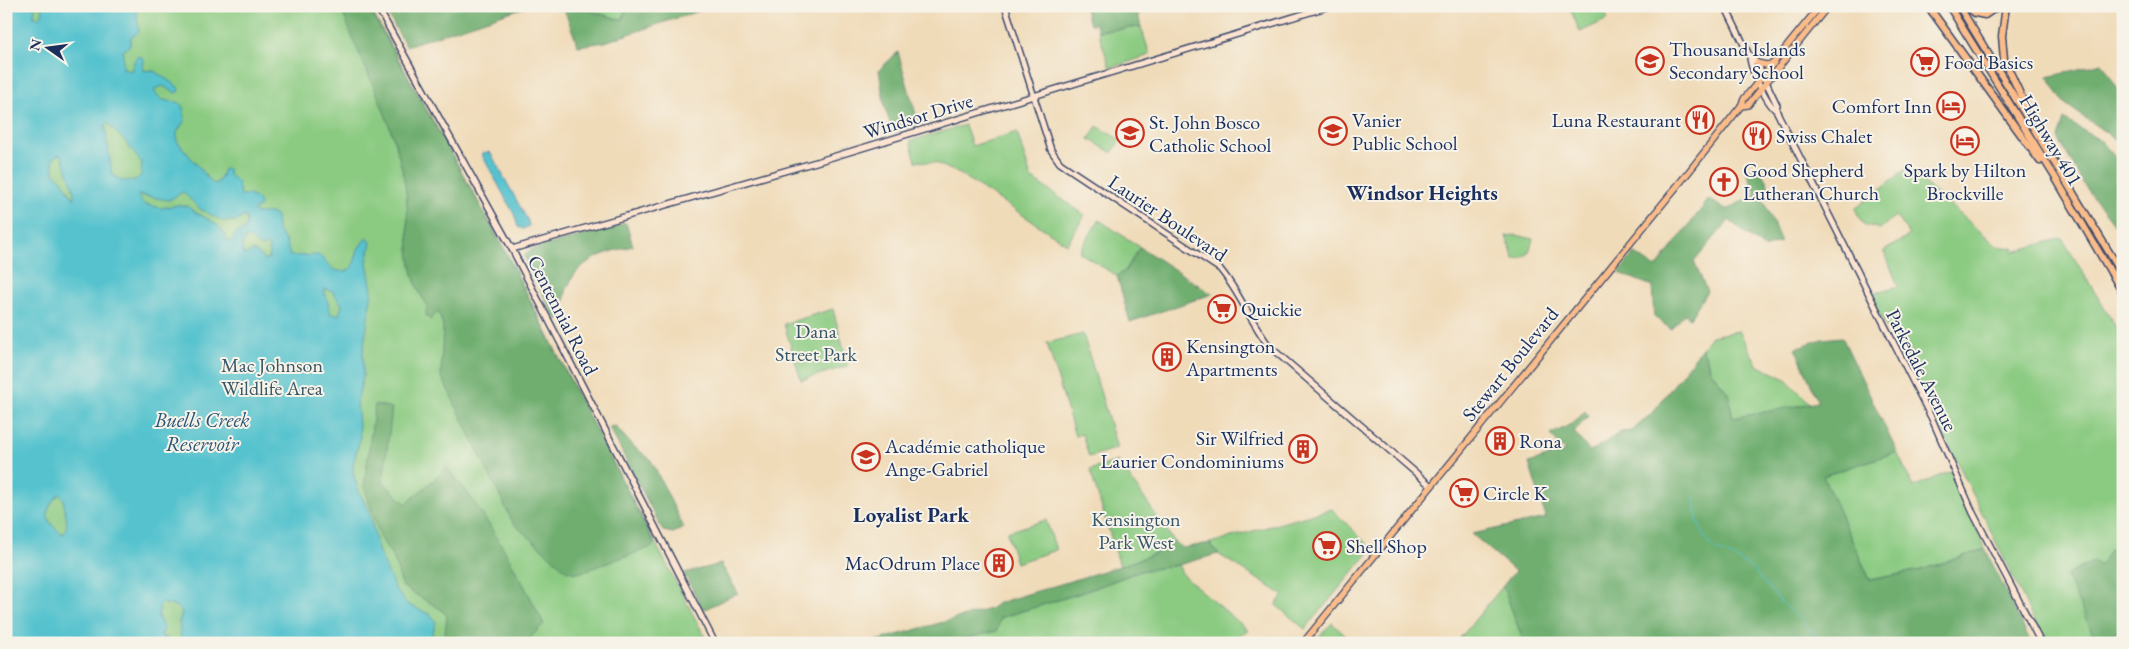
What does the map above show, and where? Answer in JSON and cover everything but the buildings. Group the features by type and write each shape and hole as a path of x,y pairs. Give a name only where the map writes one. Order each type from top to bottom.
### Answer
{"highway":[{"path":"1928,6 2044,166 2055,178"},
{"name":"Highway 401","path":"1949,6 2123,293"},
{"name":"Highway 401","path":"1958,6 2043,142 2123,276"},
{"path":"1967,6 1975,13 1985,15 1998,6"},
{"path":"2006,6 2002,36 2004,59 2043,142"}],"main road":[{"name":"Stewart Boulevard","path":"1303,643 1742,106 1744,99 1820,6"},
{"name":"Stewart Boulevard","path":"1742,106 1748,105 1828,6"},
{"path":"1757,62 1766,65 1773,64"}],"street":[{"name":"Centennial Road","path":"377,6 512,248 715,643"},
{"name":"Laurier Boulevard","path":"1005,6 1051,150 1060,163 1220,269 1232,283 1258,331 1269,346 1431,486"},
{"name":"Windsor Drive","path":"512,248 788,171 1330,6"},
{"name":"Parkedale Avenue","path":"1724,6 1750,57 1750,64 1758,82 1764,86"},
{"name":"Parkedale Avenue","path":"1750,57 1757,62 1763,76 1764,86 1932,419 1973,513 2041,643"}],"green space":[{"name":"Mac Johnson Wildlife Area","path":"6,6 369,6 507,253 586,411 708,643 6,643"},
{"path":"338,6 368,6 481,207 654,543 652,547 579,573 567,571 513,523 441,375 443,326 438,311 430,320 426,315 427,304 419,292 414,278 409,247 407,200 397,149 378,95 346,20"},
{"path":"383,6 528,6 406,46"},
{"path":"563,6 572,6 622,20 627,6 713,6 605,42 578,46"},
{"path":"572,6 627,6 622,20"},
{"path":"1084,6 1136,6 1141,27 1098,31 1096,24 1090,24"},
{"path":"1569,6 1602,6 1608,19 1580,32"},
{"path":"1141,27 1150,55 1110,68 1098,31"},
{"path":"898,52 919,125 893,132 885,108 879,70"},
{"path":"2102,63 2120,92 2123,93 2123,147 2064,103 2048,77"},
{"path":"2064,119 2101,141 2123,166 2123,235 2084,185 2058,138"},
{"path":"965,125 972,146 1017,132 1031,178 1085,215 1067,244 960,174 936,163 916,161 910,141"},
{"path":"1097,126 1120,140 1112,153 1089,139"},
{"path":"1759,167 1770,188 1760,192 1781,242 1764,248 1729,220 1694,262 1707,291 1690,318 1685,314 1671,329 1654,317 1652,286 1619,273 1634,253 1656,268 1709,199 1726,210 1756,194 1747,172"},
{"path":"1907,168 1997,246 2014,248 2013,252 2062,238 2123,339 2123,643 2045,643 1944,434 1878,312 1871,294 1898,286 1884,251 1910,235 1895,216 1880,229 1863,224 1855,209"},
{"path":"1099,220 1140,247 1125,271 1117,276 1079,252"},
{"path":"626,223 633,246 605,254 588,262 581,268 574,275 567,288 562,318 556,320 524,256 530,250"},
{"path":"1516,235 1533,239 1528,254 1519,259 1514,259 1506,236"},
{"path":"1140,247 1212,294 1130,322 1117,276 1125,271"},
{"name":"Dana Street Park","path":"833,309 848,366 801,380 784,324"},
{"path":"1739,331 1757,365 1786,379 1811,404 1733,418 1728,393 1711,371 1702,348 1711,336"},
{"path":"1083,334 1117,448 1089,457 1082,434 1075,436 1047,343"},
{"path":"1842,337 1897,452 1823,476 1870,580 1921,570 1985,549 2031,643 1524,643 1503,586 1515,571 1472,534 1546,518 1529,463 1565,451 1550,435 1575,422 1585,411 1588,416 1574,432 1590,452 1621,432 1632,431 1653,412 1702,348 1711,371 1728,393 1733,418 1818,402 1796,348 1822,339"},
{"path":"375,404 392,408 383,482 406,504 447,468 475,503 488,523 512,563 544,624 528,640 518,639 518,643 444,643 447,616 442,610 403,587 393,557 380,537 364,486"},
{"path":"615,426 632,445 651,460 684,528 673,533 663,531 609,427"},
{"path":"1897,452 1913,487 1951,471 1985,549 1921,570 1870,580 1822,476"},
{"name":"Kensington Park West","path":"1118,461 1174,541 1157,553 1120,566 1090,470"},
{"path":"1332,509 1372,549 1305,629 1276,605 1283,595 1218,554 1210,543"},
{"path":"1046,520 1056,550 1016,563 1007,532"},
{"path":"1174,541 1183,548 1210,543 1218,554 1178,565 1140,571 1084,592 1000,618 997,631 947,643 868,643 990,609 998,603 1120,566 1157,553"},
{"path":"2123,546 2123,629 2102,638 2093,634 2066,576 2094,561 2100,566 2110,550"},
{"path":"721,564 738,593 703,610 684,573"},
{"path":"1178,565 1183,575 1248,630 1227,643 947,643 961,641 999,618 1084,592 1140,571"},
{"path":"1503,586 1524,643 1456,643"},
{"path":"1332,623 1353,643 1313,643"}],"water":[{"name":"Buells Creek Reservoir","path":"6,6 35,6 34,17 40,17 43,12 41,6 136,6 139,32 131,37 130,45 123,51 123,68 131,71 136,57 142,57 144,60 143,70 154,71 178,87 179,91 176,93 163,86 154,91 161,99 178,102 182,107 185,120 177,132 177,141 212,183 216,184 221,178 224,169 228,169 229,175 238,182 240,195 250,195 259,201 260,206 254,210 255,213 271,213 276,216 277,229 286,242 290,256 319,255 334,270 345,272 353,267 358,249 367,237 371,243 367,262 372,290 363,352 363,376 357,402 360,439 353,464 353,473 359,492 369,510 378,550 395,589 407,604 431,615 436,622 431,638 432,643 6,643","holes":["107,123 125,141 142,163 141,175 136,180 122,181 112,174 105,125","59,154 62,155 72,184 74,199 61,179 54,173 53,159","183,192 200,209 223,221 236,221 245,216 247,221 245,229 235,234 232,241 227,241 225,234 216,224 187,206 178,205 161,208 143,204 138,195 169,200","246,238 251,239 261,247 268,245 270,253 269,258 264,260 258,253 253,251 243,255 242,245","324,289 332,291 342,305 339,315 331,314","59,494 64,499 67,522 63,534 49,520 48,511","163,603 177,607 182,613 179,622 181,641 172,641 161,636 164,629 158,616 160,605"]},
{"path":"490,152 528,221 529,226 523,229 518,227 515,216 482,155 483,153"}],"waterway":[{"path":"1694,496 1698,523 1708,543 1717,551 1733,557 1751,568 1779,600 1824,643"}],"place":[{"name":"Thousand Islands Secondary School","path":"1650,61"},
{"name":"Food Basics","path":"1925,62"},
{"name":"Comfort Inn","path":"1951,106"},
{"name":"Luna Restaurant","path":"1700,120"},
{"name":"Vanier Public School","path":"1333,131"},
{"name":"St. John Bosco Catholic School","path":"1130,133"},
{"name":"Swiss Chalet","path":"1757,136"},
{"name":"Spark by Hilton Brockville","path":"1965,141"},
{"name":"Good Shepherd Lutheran Church","path":"1724,182"},
{"name":"Quickie","path":"1222,309"},
{"name":"Kensington Apartments","path":"1167,357"},
{"name":"Rona","path":"1500,441"},
{"name":"Sir Wilfried Laurier Condominiums","path":"1303,449"},
{"name":"Académie catholique Ange-Gabriel","path":"866,457"},
{"name":"Circle K","path":"1464,493"},
{"name":"Shell Shop","path":"1327,546"},
{"name":"MacOdrum Place","path":"999,563"}],"district":[{"name":"Windsor Heights","path":"1422,192"},
{"name":"Loyalist Park","path":"911,514"}]}
